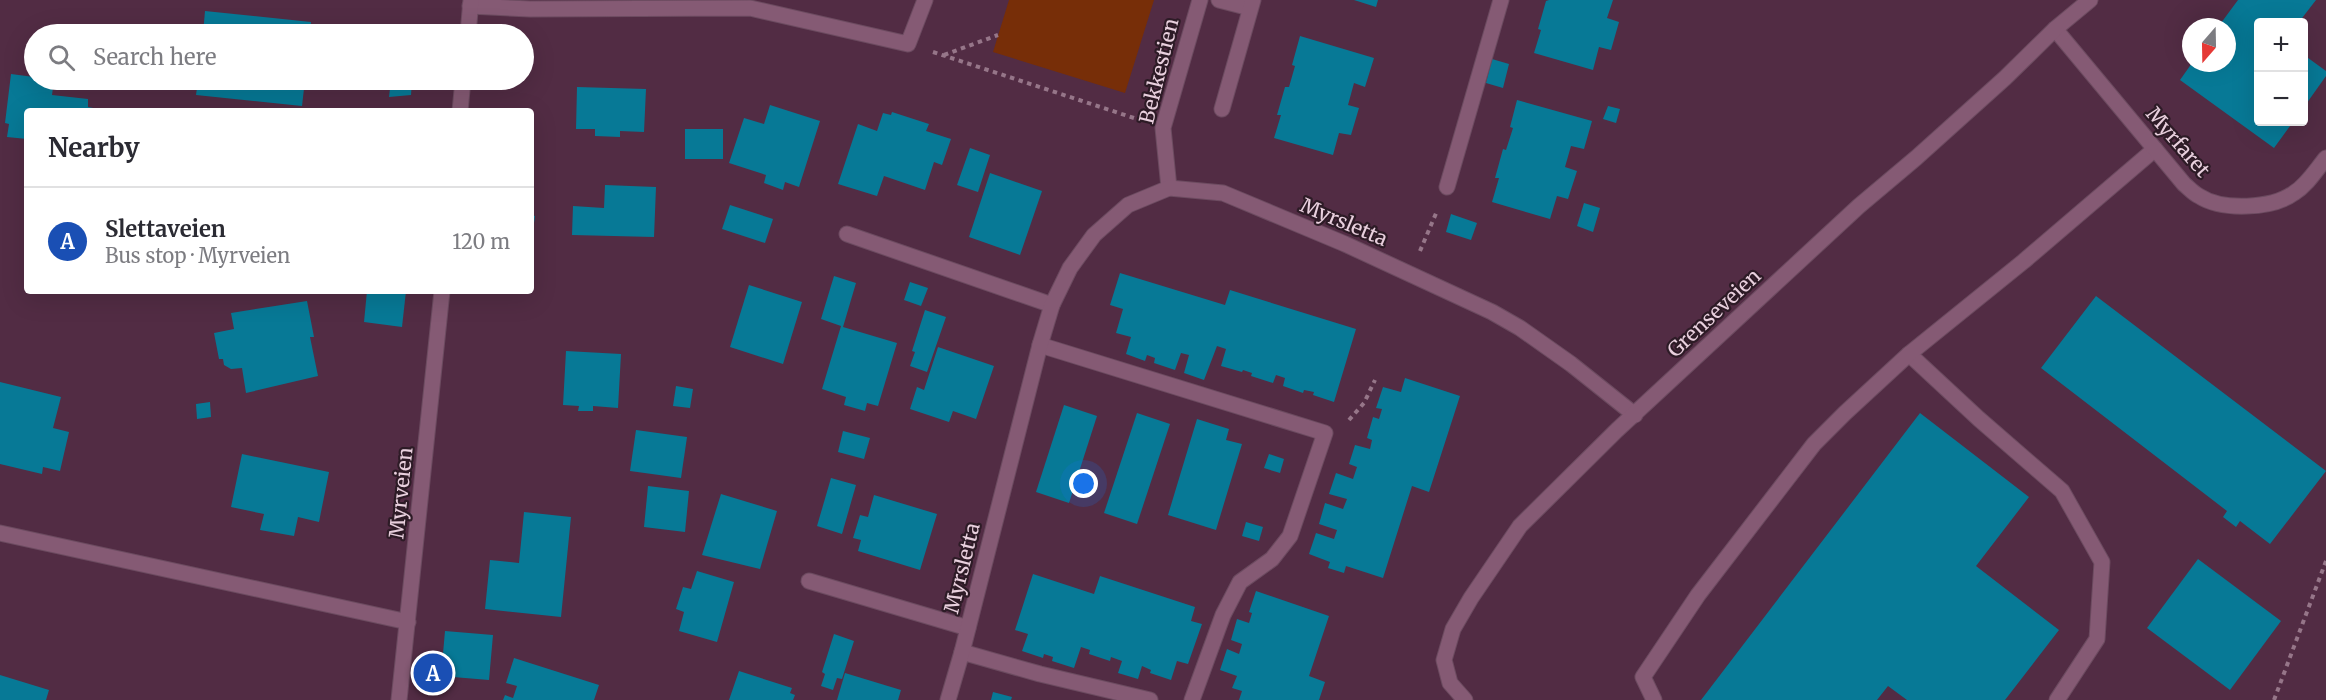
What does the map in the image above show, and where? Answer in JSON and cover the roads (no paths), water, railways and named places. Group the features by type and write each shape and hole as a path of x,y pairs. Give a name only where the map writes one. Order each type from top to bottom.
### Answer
{"street":[{"path":"469,24 471,3 530,9 750,8 908,44 925,0"},
{"name":"Bekkestien","path":"1169,188 1163,128 1200,0"},
{"path":"1219,0 1251,4 1222,109"},
{"path":"1447,186 1501,0"},
{"name":"Grenseveien","path":"1465,700 1450,683 1444,660 1453,629 1471,598 1520,526 1617,430 1635,416 1859,206 2090,0"},
{"name":"Myrfaret","path":"2055,29 2184,184 2199,197 2214,203 2248,207 2283,199 2294,194 2326,158"},
{"path":"460,108 462,90"},
{"path":"1654,700 1643,677 1698,595 1814,444 1845,412 1909,354 2024,261 2155,149"},
{"name":"Myrsletta","path":"948,700 1052,305 1070,268 1094,235 1128,205 1169,188 1223,193 1411,274 1492,312 1520,328 1570,364 1635,416"},
{"path":"846,234 1052,305"},
{"name":"Myrveien","path":"399,700 442,294"},
{"path":"1040,345 1325,433 1290,536 1272,559 1240,582 1223,615 1192,700"},
{"path":"1909,354 2062,491 2102,562 2097,639 2057,700"},
{"path":"0,533 408,622"},
{"name":"Myrsletta","path":"809,581 968,628"},
{"path":"962,652 1040,674 1150,700"}],"place":[{"name":"Slettaveien","path":"433,673"}]}
